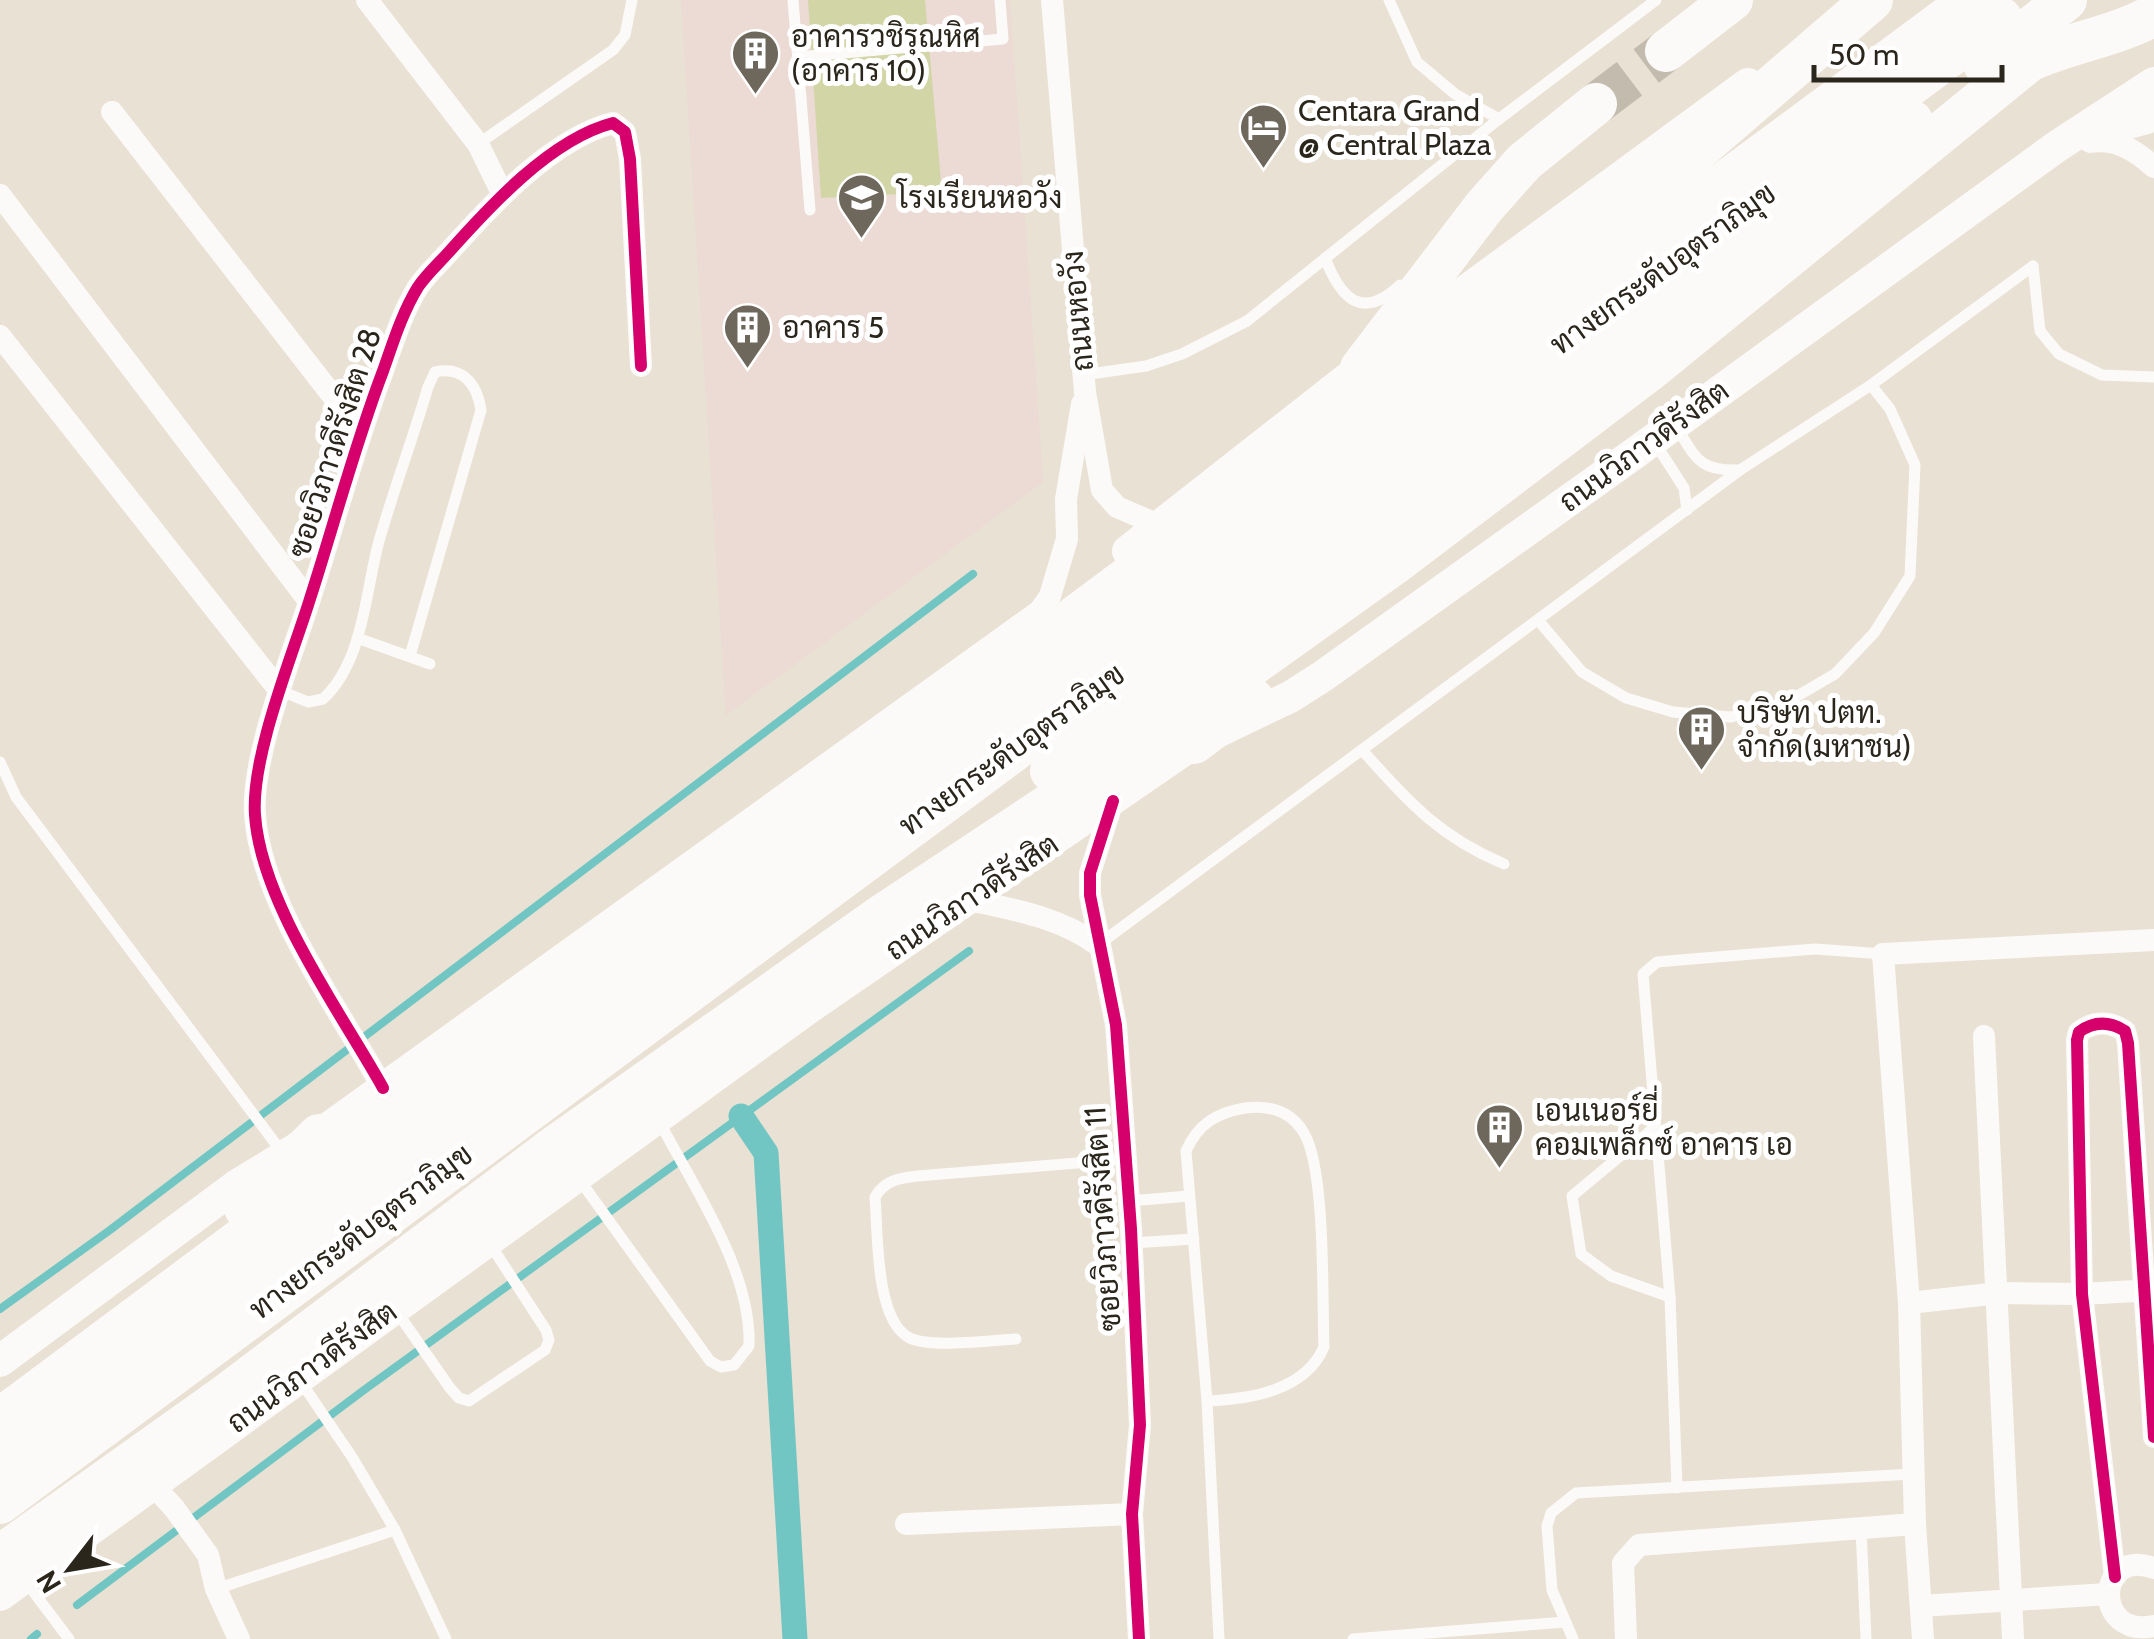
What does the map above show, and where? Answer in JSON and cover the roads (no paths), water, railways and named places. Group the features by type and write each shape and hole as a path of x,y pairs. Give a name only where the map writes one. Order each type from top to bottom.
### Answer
{"highway":[{"path":"1666,51 1732,0"},
{"path":"1562,266 1872,0"},
{"path":"0,1420 1289,457 1562,266 1922,0"},
{"name":"ทางยกระดับอุตราภิมุข","path":"0,1462 1971,0"},
{"name":"ทางยกระดับอุตราภิมุข","path":"7,1549 2026,0"},
{"name":"ถนนวิภาวดีรังสิต","path":"7,1549 810,939 1022,793 1482,452 2066,0"},
{"path":"1964,80 2034,44 2096,0"},
{"path":"1194,744 1463,542 1948,167 2114,0"},
{"path":"7,1549 226,1395 549,1151 884,914 1153,736 1394,564 1651,368 2029,61 2057,48 2130,29 2154,14"},
{"path":"1361,368 1471,214 1524,162 1596,104"},
{"path":"807,1009 810,939"},
{"path":"8,1369 130,1302 268,1188 302,1145"},
{"path":"7,1549 140,1492"}],"main road":[{"path":"302,1145 1030,625 1361,368 1861,0"},
{"name":"ถนนวิภาวดีรังสิต","path":"140,1492 807,1009 1194,744 1290,697 1323,676 2056,147 2154,83"},
{"path":"2056,147 2154,116"}],"street":[{"path":"367,0 478,144 503,195"},
{"name":"ถนนหอวัง","path":"1052,0 1084,383 1106,497 1117,507 1161,526"},
{"path":"112,112 360,431"},
{"name":"ซอยวิภาวดีรังสิต 28","path":"384,1088 268,877 254,810 258,781 280,690 360,431 404,314 420,285 503,195 574,139 613,123 625,132 630,159 641,366"},
{"path":"2056,147 2100,140 2118,143 2154,167"},
{"path":"0,195 309,601"},
{"path":"0,336 280,690"},
{"path":"1030,625 1050,596 1067,539 1066,499 1084,383"},
{"name":"ซอยวิภาวดีรังสิต 11","path":"1113,801 1090,873 1090,895 1116,1025 1132,1243 1140,1424 1132,1514 1139,1639"},
{"path":"969,900 1044,917 1098,945"},
{"path":"1922,1639 1909,1302 1883,954 2154,940"},
{"path":"2154,1437 2149,1290 2128,1043 2124,1031 2096,1023 2079,1032 2077,1040 2082,1294 2111,1611 2116,1629 2154,1626"},
{"path":"1984,1036 2013,1639"},
{"path":"1909,1302 1998,1293 2149,1290"},
{"path":"140,1492 174,1508 208,1555 216,1590 239,1639"},
{"path":"906,1524 1132,1514"},
{"path":"1626,1639 1623,1563 1639,1546 1915,1524"},
{"path":"1921,1606 2010,1601 2111,1585 2135,1565 2154,1568"}],"lane":[{"path":"478,144 613,50 625,35 632,0"},
{"path":"794,0 810,210"},
{"path":"798,57 1003,39 1000,0"},
{"path":"1389,0 1417,62 1455,94 1499,119"},
{"path":"1084,383 1146,366 1213,341 1247,321 1499,119 1656,0"},
{"path":"1326,258 1334,282 1345,296 1366,304 1387,297 1410,272"},
{"path":"1098,945 1740,470 1871,384 2033,266 2040,331 2059,354 2102,375 2154,377"},
{"path":"280,690 308,702 322,699 346,666 428,387 435,372 442,370 464,374 476,387 481,410 410,656"},
{"path":"1538,620 1582,672 1626,698 1674,712 1731,717 1787,702 1835,674 1874,633 1910,576 1916,465 1890,409 1871,384"},
{"path":"1664,432 1709,468 1740,470"},
{"path":"1664,432 1684,488 1687,510"},
{"path":"357,638 430,664"},
{"path":"1362,750 1410,806 1476,852 1504,864"},
{"path":"0,762 16,798 302,1145"},
{"path":"1678,1488 1670,1297 1643,974 1656,962 1815,949 1883,954"},
{"path":"1207,1401 1259,1396 1300,1377 1317,1363 1324,1347 1317,1180 1302,1130 1291,1117 1276,1109 1255,1106 1216,1116 1201,1125 1186,1151 1207,1401 1219,1639"},
{"path":"576,1176 710,1360 722,1368 734,1365 749,1346 744,1297 727,1253 656,1116"},
{"path":"1655,1127 1572,1196 1581,1254 1611,1276 1670,1297"},
{"path":"1016,1339 928,1342 910,1339 902,1332 889,1316 883,1284 875,1198 882,1186 898,1179 1126,1159"},
{"path":"1129,1201 1189,1196"},
{"path":"1132,1243 1194,1239"},
{"path":"394,1308 450,1388 459,1398 469,1401 545,1350 546,1330 488,1240"},
{"path":"298,1378 352,1457 395,1530 446,1639"},
{"path":"1573,1639 1552,1590 1547,1526 1551,1513 1576,1494 1913,1474"},
{"path":"1861,1526 1866,1639"},
{"path":"216,1590 395,1530"},
{"path":"7,1549 69,1639"},
{"path":"1353,1639 1470,1634 1565,1622"}],"waterway":[{"path":"0,1309 110,1230 973,574"},
{"path":"77,1605 364,1390 969,951"},
{"path":"741,1116 766,1153 795,1639"},
{"path":"31,1639 37,1634"}],"tunnel":[{"path":"1596,104 1666,51"}],"place":[{"name":"อาคารวชิรุณหิศ (อาคาร 10)","path":"756,96"},
{"name":"Centara Grand @ Central Plaza","path":"1263,170"},
{"name":"โรงเรียนหอวัง","path":"862,240"},
{"name":"อาคาร 5","path":"747,370"},
{"name":"บริษัท ปตท. จำกัด(มหาชน)","path":"1702,772"},
{"name":"เอนเนอร์ยี่ คอมเพล็กซ์ อาคาร เอ","path":"1500,1170"}]}
